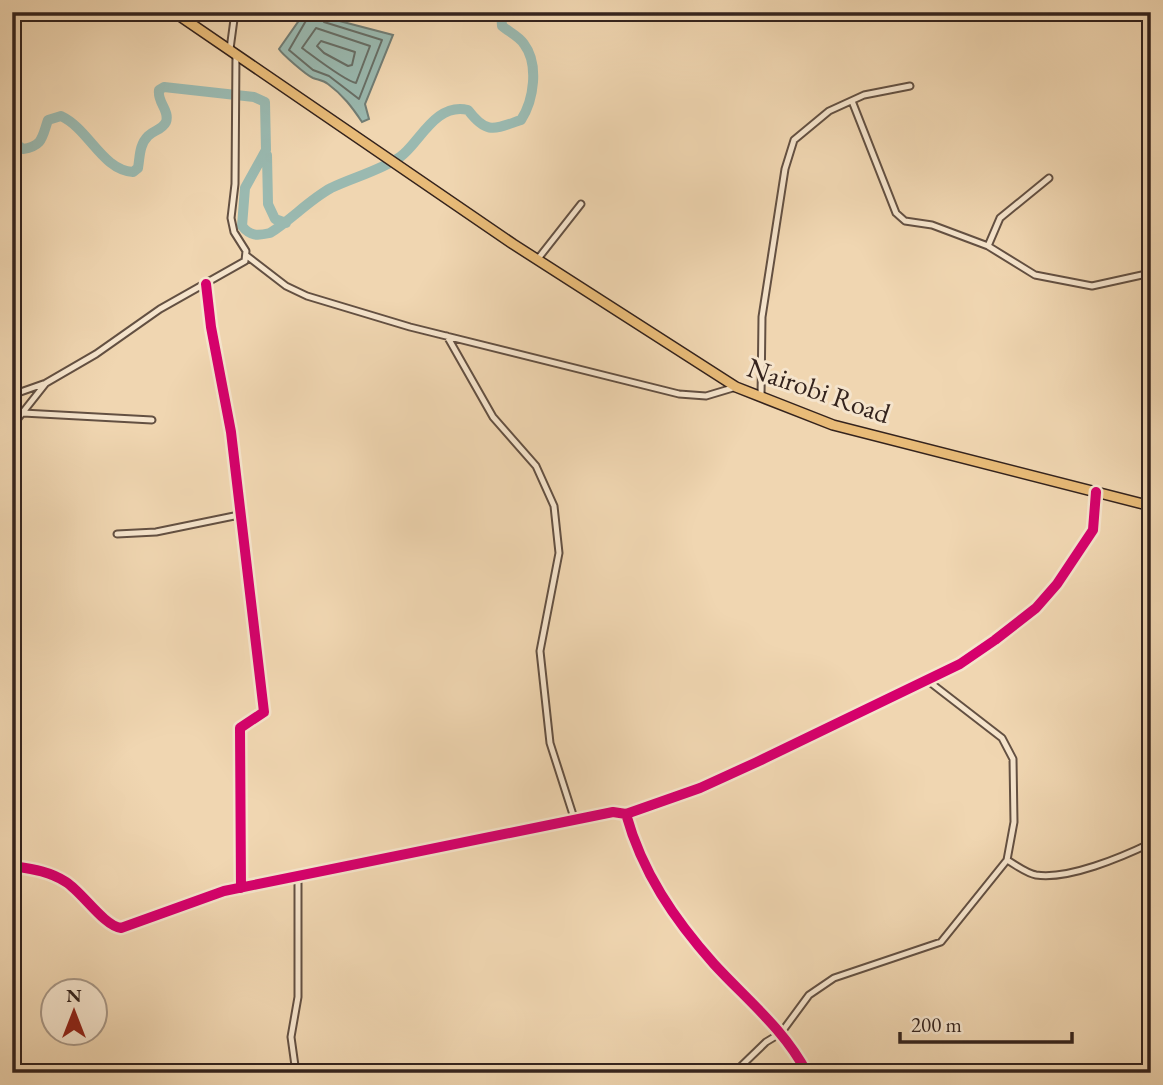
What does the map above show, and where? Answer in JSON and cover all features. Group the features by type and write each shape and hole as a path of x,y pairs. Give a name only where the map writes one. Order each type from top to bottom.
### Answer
{"highway":[{"name":"Nairobi Road","path":"174,12 537,260 736,387 833,425 1151,506"}],"street":[{"path":"235,12 233,51 236,106 231,226 247,256 286,286 307,296 447,337 679,394 706,396 736,387"},
{"path":"761,397 762,317 789,151 794,140 829,111 864,95 911,86"},
{"path":"852,101 899,217 932,225 988,246 1035,275 1092,286 1151,273"},
{"path":"988,246 1000,218 1049,177"},
{"path":"537,260 581,204"},
{"path":"12,396 46,383 76,367 160,309 245,261 247,256"},
{"path":"206,284 211,327 231,432 264,712 240,728 241,888"},
{"path":"447,337 493,417 536,466 554,506 559,553 540,651 550,743 575,821"},
{"path":"12,426 46,383"},
{"path":"23,413 152,420"},
{"path":"12,866 48,872 65,882 108,923 121,928 211,895 241,888 336,871 421,849 613,812 626,814 720,779 960,664 1036,608 1057,584 1093,530 1096,492"},
{"path":"117,534 156,532 239,515"},
{"path":"734,1073 765,1042 781,1033 809,995 834,978 941,942 1007,860 1014,822 1011,749 1002,738 927,680"},
{"path":"626,814 645,871 664,900 714,963 781,1033 807,1073"},
{"path":"1007,860 1032,874 1045,875 1108,863 1151,843"},
{"path":"296,1073 291,1037 298,997 298,877"}],"water":[{"path":"305,12 393,35 365,104 369,119 362,122 333,88 305,73 279,49"}],"waterway":[{"path":"12,141 23,149 34,146 41,140 48,120 61,116 80,130 104,157 122,170 133,172 138,168 143,143 166,122 159,90 164,87 254,97 265,102 266,150 245,188 242,226 254,234 270,233 331,188 400,157 446,112 468,110 480,123 491,128 521,120 532,92 532,61 522,41 502,26 501,12"},
{"path":"267,155 268,204 275,219 286,223"}],"cycle path":[{"path":"206,284 211,327 231,432 264,712 240,728 241,888"},
{"path":"807,1073 787,1042 714,964 673,912 650,875 626,814 700,788 960,664 1036,608 1057,584 1093,530 1096,492"},
{"path":"12,866 60,878 107,921 121,928 224,891 613,812 626,814"}]}
